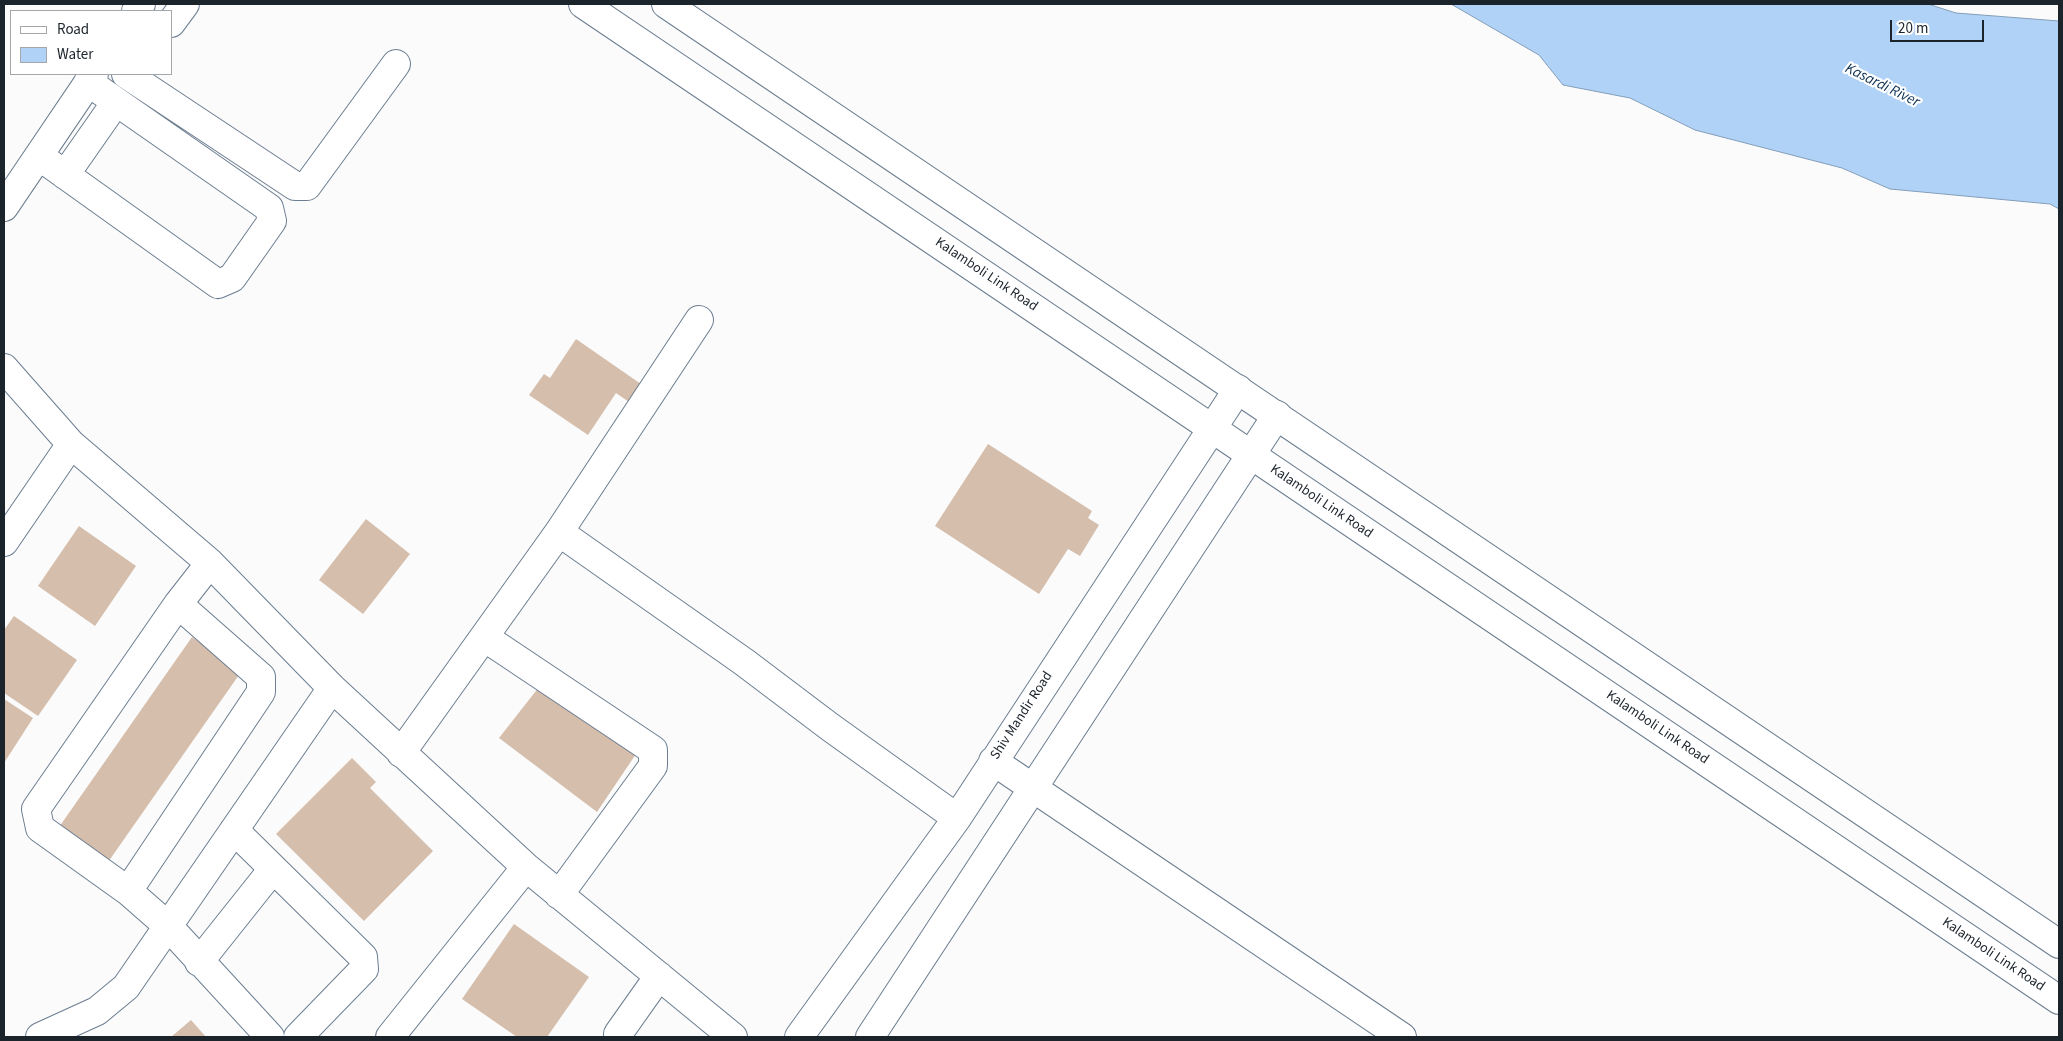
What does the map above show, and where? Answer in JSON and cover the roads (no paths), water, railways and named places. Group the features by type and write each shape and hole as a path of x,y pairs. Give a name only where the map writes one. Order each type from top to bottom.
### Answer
{"street":[{"path":"172,22 185,4"},
{"name":"Kalamboli Link Road","path":"583,4 2059,1000"},
{"path":"666,4 1238,388 2059,944"},
{"path":"132,75 295,186 307,186 396,64"},
{"path":"4,207 38,156 91,78 116,102 268,208 272,222 232,278 218,284 38,156"},
{"path":"65,175 116,102"},
{"path":"401,753 559,532 699,320"},
{"path":"4,368 71,444 210,563 332,688 401,753 526,867 733,1037"},
{"name":"Shiv Mandir Road","path":"799,1037 957,818 993,760 1238,388"},
{"path":"870,1037 1276,415"},
{"path":"4,542 71,444"},
{"path":"559,532 744,662 830,727 957,818"},
{"path":"210,563 178,604 36,809 40,828 128,890 168,926 199,962 270,1037"},
{"path":"128,890 261,692 261,677 178,604"},
{"path":"484,638 653,750 653,766 559,895"},
{"path":"40,1037 97,1011 126,987 332,688"},
{"path":"993,760 1402,1037"},
{"path":"234,830 363,957 364,969 298,1037"},
{"path":"390,1037 526,867"},
{"path":"199,962 274,868"},
{"path":"618,1034 659,976"}],"water":[{"name":"Kasardi River","path":"1451,4 1928,4 1956,13 2059,21 2059,209 2050,204 1890,189 1842,168 1695,130 1630,98 1563,85 1539,55"}]}
